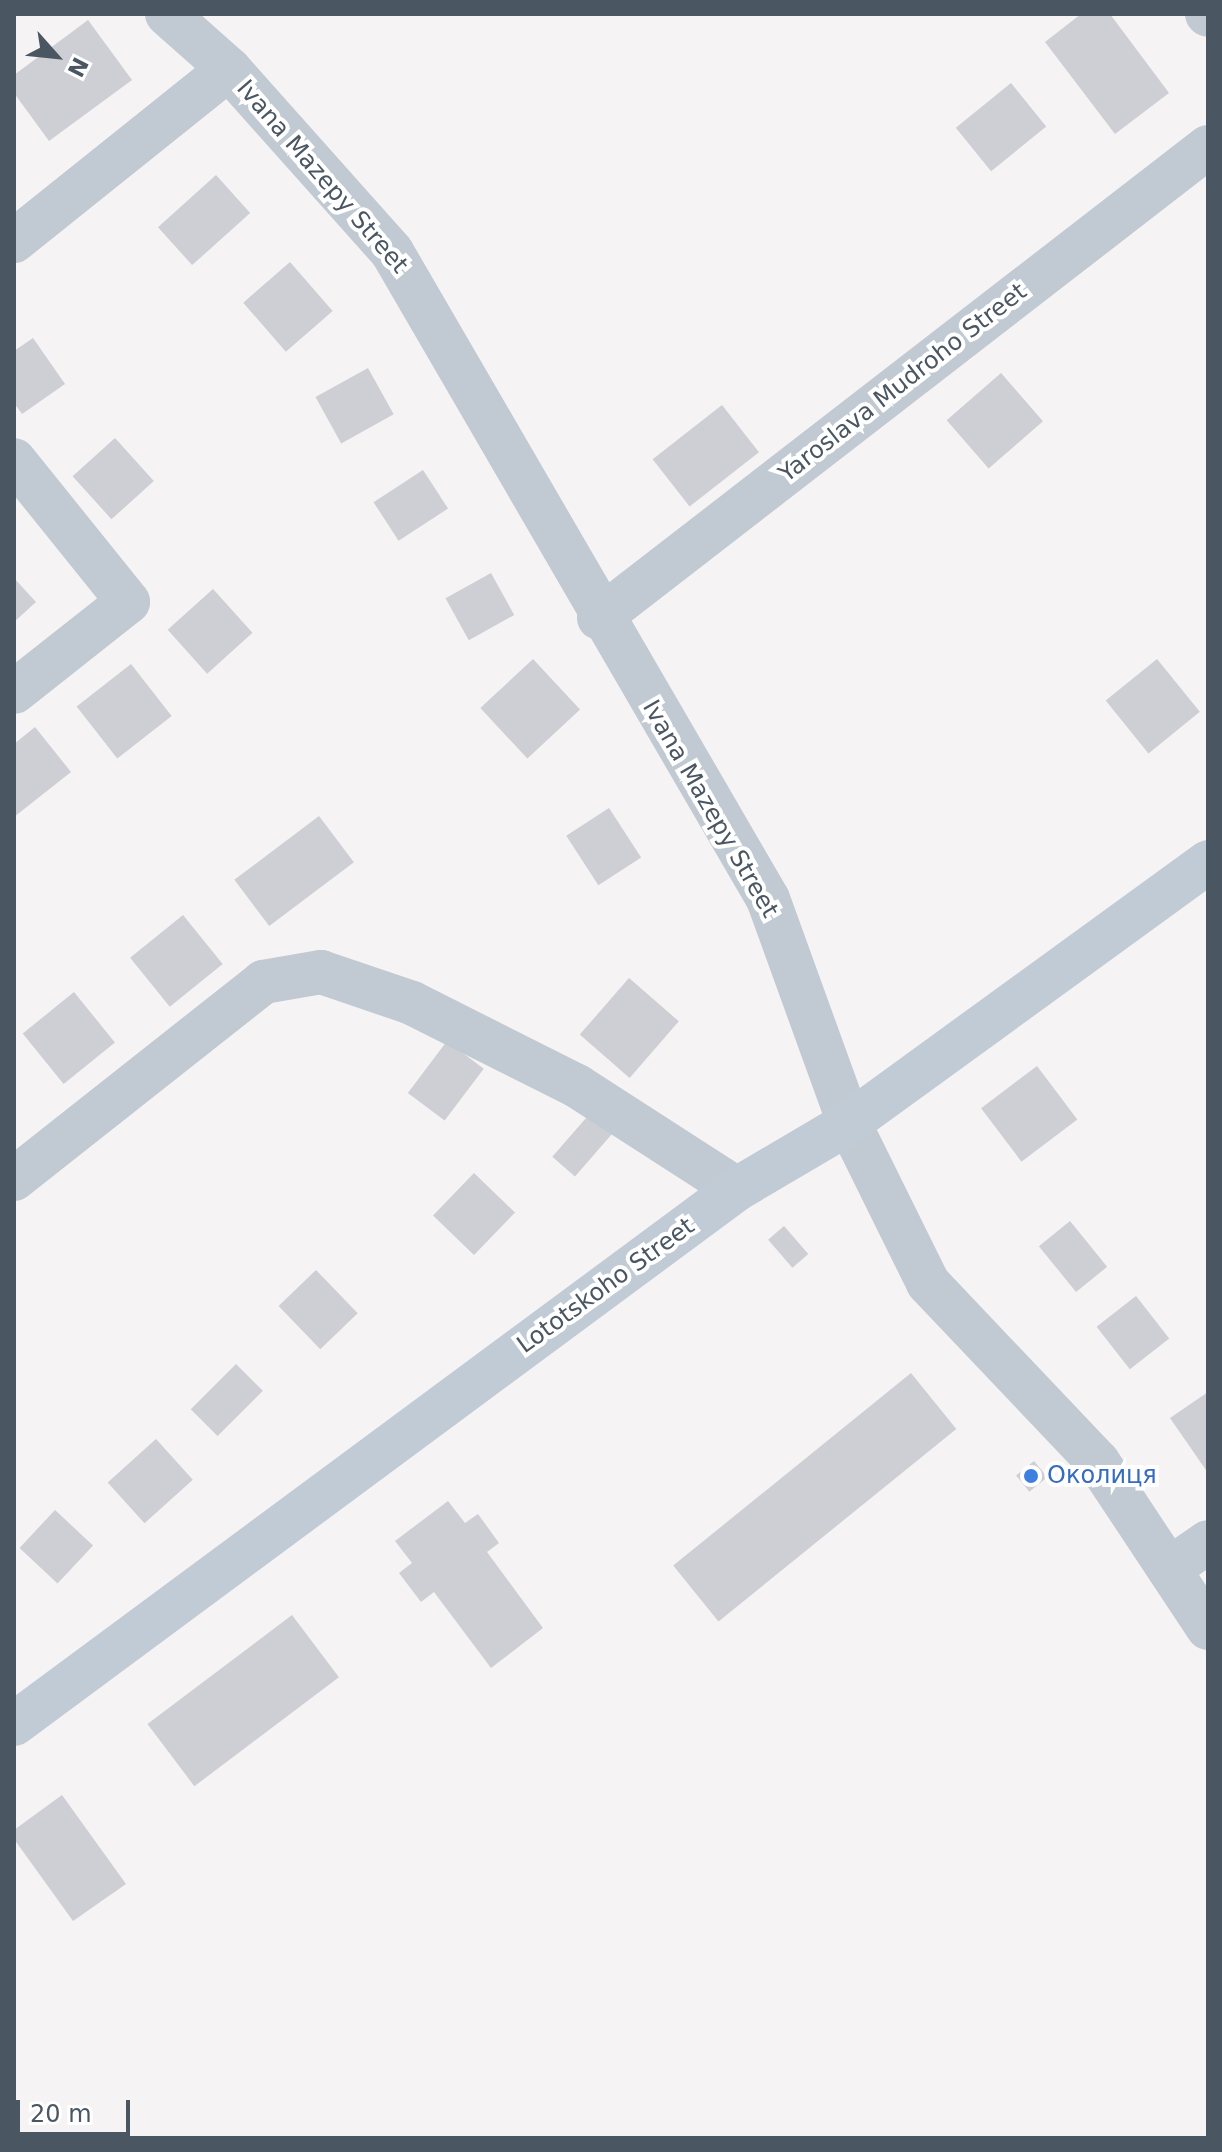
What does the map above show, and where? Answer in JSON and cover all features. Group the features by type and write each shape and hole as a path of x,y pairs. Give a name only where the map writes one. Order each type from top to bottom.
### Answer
{"street":[{"name":"Ivana Mazepy Street","path":"167,14 229,69 392,252 509,442 599,618 768,899 849,1123 928,1283 1098,1462 1208,1628"},
{"path":"14,241 229,69"},
{"name":"Yaroslava Mudroho Street","path":"599,618 1208,147"},
{"path":"14,460 128,602 14,692"},
{"name":"Lototskoho Street","path":"14,1724 737,1189 849,1123 1208,862"},
{"path":"14,1179 263,982 321,972 412,1003 577,1086 737,1189"},
{"path":"1169,1569 1208,1542"}],"building":[{"path":"1081,14 1110,14 1169,93 1115,134 1045,42"},
{"path":"88,20 132,80 49,141 14,93 14,75"},
{"path":"1011,83 1046,127 991,171 956,128"},
{"path":"216,175 250,213 192,265 158,227"},
{"path":"290,262 333,311 286,352 243,303"},
{"path":"33,338 65,384 22,414 14,403 14,351"},
{"path":"368,368 394,414 341,443 316,397"},
{"path":"1001,373 1043,421 989,469 947,420"},
{"path":"722,405 759,452 690,506 653,459"},
{"path":"115,438 154,481 111,519 73,476"},
{"path":"423,470 448,509 399,541 374,502"},
{"path":"491,573 514,615 469,640 446,598"},
{"path":"14,578 36,602 14,622"},
{"path":"213,589 252,633 207,674 168,630"},
{"path":"533,659 580,709 527,759 480,708"},
{"path":"1157,659 1200,712 1149,753 1106,701"},
{"path":"131,664 172,716 117,758 77,706"},
{"path":"35,727 71,772 14,817 14,744"},
{"path":"609,808 641,857 598,885 566,836"},
{"path":"319,816 354,862 269,926 234,880"},
{"path":"183,915 223,964 170,1007 130,958"},
{"path":"629,978 679,1021 630,1078 580,1035"},
{"path":"74,992 115,1043 64,1084 23,1034"},
{"path":"447,1041 484,1069 445,1121 408,1093"},
{"path":"1037,1066 1077,1120 1021,1162 981,1108"},
{"path":"593,1110 616,1130 575,1176 552,1157"},
{"path":"474,1173 515,1213 474,1255 433,1215"},
{"path":"1070,1221 1107,1267 1076,1292 1039,1246"},
{"path":"784,1226 808,1254 792,1268 768,1240"},
{"path":"316,1270 358,1313 320,1349 279,1306"},
{"path":"1136,1296 1169,1339 1130,1369 1097,1327"},
{"path":"236,1364 263,1391 218,1436 191,1409"},
{"path":"911,1373 956,1429 719,1622 673,1566"},
{"path":"1208,1392 1208,1473 1170,1418"},
{"path":"156,1439 193,1480 144,1523 108,1482"},
{"name":"Околиця","path":"1034,1461 1047,1477 1029,1492 1016,1475"},
{"path":"448,1501 465,1523 478,1514 499,1543 487,1552 543,1628 491,1668 434,1592 421,1602 399,1573 412,1563 395,1541"},
{"path":"55,1510 93,1545 58,1583 20,1548"},
{"path":"292,1615 339,1677 194,1786 147,1724"},
{"path":"62,1795 126,1884 73,1921 14,1839 14,1830"}],"place":[{"name":"Околиця","path":"1031,1476"}]}
